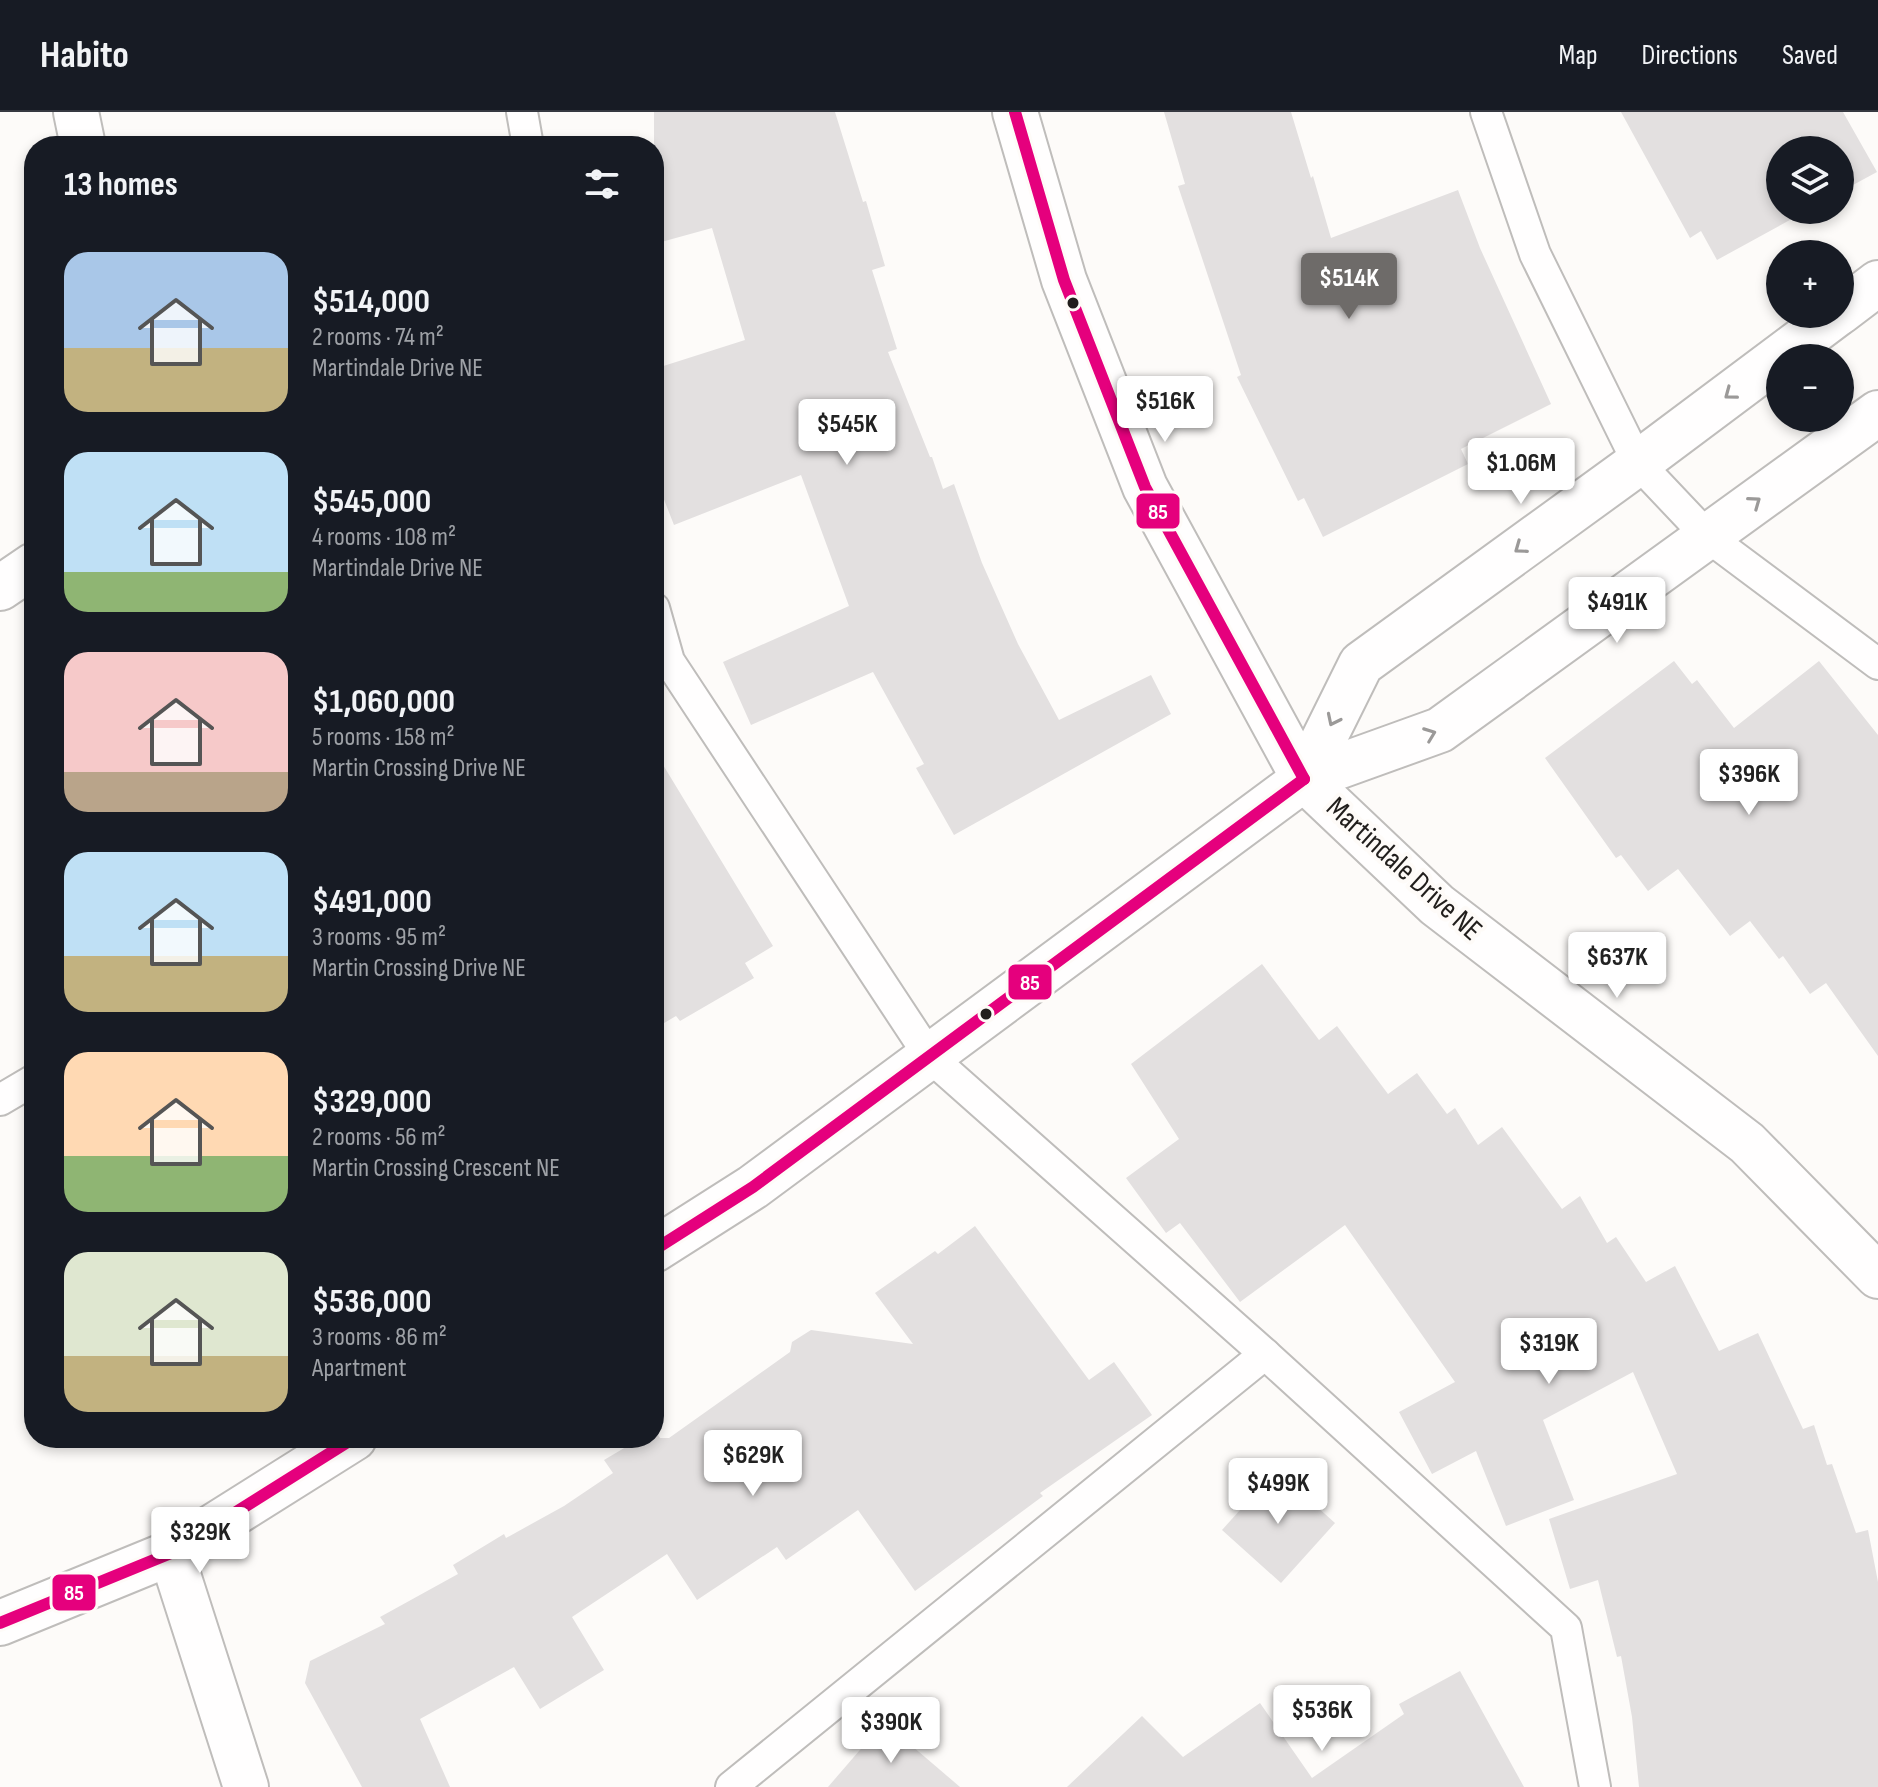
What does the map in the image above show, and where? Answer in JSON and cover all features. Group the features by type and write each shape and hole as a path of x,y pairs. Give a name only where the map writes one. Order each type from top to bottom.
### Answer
{"street":[{"path":"76,112 81,136"},
{"name":"Martindale Drive NE","path":"1015,112 1064,280 1145,487 1304,779 1437,905 1747,1143 1878,1276"},
{"path":"1854,301 1878,283"},
{"path":"1304,779 1361,664 1819,328"},
{"path":"664,1244 753,1187 1304,779 1440,730 1878,413"},
{"path":"0,588 24,572"},
{"path":"0,1623 171,1553 338,1448"},
{"path":"171,1553 246,1787"}],"lane":[{"path":"522,112 526,136"},
{"path":"1486,112 1535,254 1638,463 1708,537 1878,664"},
{"path":"664,670 930,1057 1265,1354 1566,1628 1595,1787"},
{"path":"0,1100 24,1086"},
{"path":"731,1787 1265,1354"}],"building":[{"path":"654,112 835,112 885,266 872,270 897,349 888,352 943,489 954,484 982,563 1018,644 1059,720 1151,675 1171,714 954,835 916,768 924,764 873,672 751,725 723,662 849,606 801,475 674,525 664,500 664,366 745,340 712,228 664,241 664,136 654,136"},
{"path":"1164,112 1291,112 1331,238 1458,190 1480,248 1551,404 1461,449 1468,464 1323,537 1304,498 1298,501 1237,377 1241,375 1178,186 1185,184"},
{"path":"1621,112 1843,112 1877,172 1854,184 1854,136 1766,136 1766,224 1783,224 1717,260 1701,231 1690,238"},
{"path":"1674,661 1692,684 1697,680 1734,728 1819,661 1878,735 1878,1056 1826,983 1810,994 1783,956 1779,959 1750,921 1730,936 1678,869 1648,891 1621,855 1616,858 1545,758"},
{"path":"664,766 773,946 745,963 754,978 680,1021 676,1016 664,1023"},
{"path":"1262,964 1319,1040 1337,1026 1388,1094 1417,1073 1447,1114 1455,1108 1478,1145 1502,1127 1562,1209 1580,1196 1607,1243 1616,1237 1646,1282 1675,1266 1719,1351 1758,1333 1803,1429 1814,1425 1827,1465 1832,1464 1856,1533 1868,1530 1878,1582 1878,1787 1639,1787 1632,1717 1621,1656 1617,1657 1598,1580 1570,1589 1549,1519 1677,1474 1633,1372 1543,1420 1574,1500 1506,1526 1476,1451 1432,1474 1399,1412 1455,1382 1345,1225 1240,1302 1180,1223 1166,1233 1126,1178 1179,1139 1131,1064"},
{"path":"975,1226 1089,1380 1114,1362 1152,1415 1040,1493 1043,1496 915,1591 858,1510 786,1560 777,1547 697,1600 667,1554 572,1617 604,1670 540,1709 514,1667 420,1719 450,1787 362,1787 305,1683 310,1661 385,1624 380,1617 458,1574 453,1565 504,1534 506,1538 564,1506 613,1473 604,1460 624,1448 664,1448 664,1438 669,1438 790,1352 792,1342 811,1330 913,1344 875,1293 935,1251 938,1254"},
{"path":"1276,1470 1335,1523 1281,1583 1222,1530"},
{"path":"1460,1671 1524,1787 1067,1787 1142,1716 1183,1757 1260,1703 1312,1778 1404,1714 1399,1704"},
{"path":"884,1722 960,1787 828,1787"}],"transit line":[{"name":"85","path":"1015,112 1064,280 1145,487 1304,779"},
{"name":"85","path":"664,1244 753,1187 1304,779"},
{"name":"85","path":"0,1623 171,1553 338,1448"}]}
